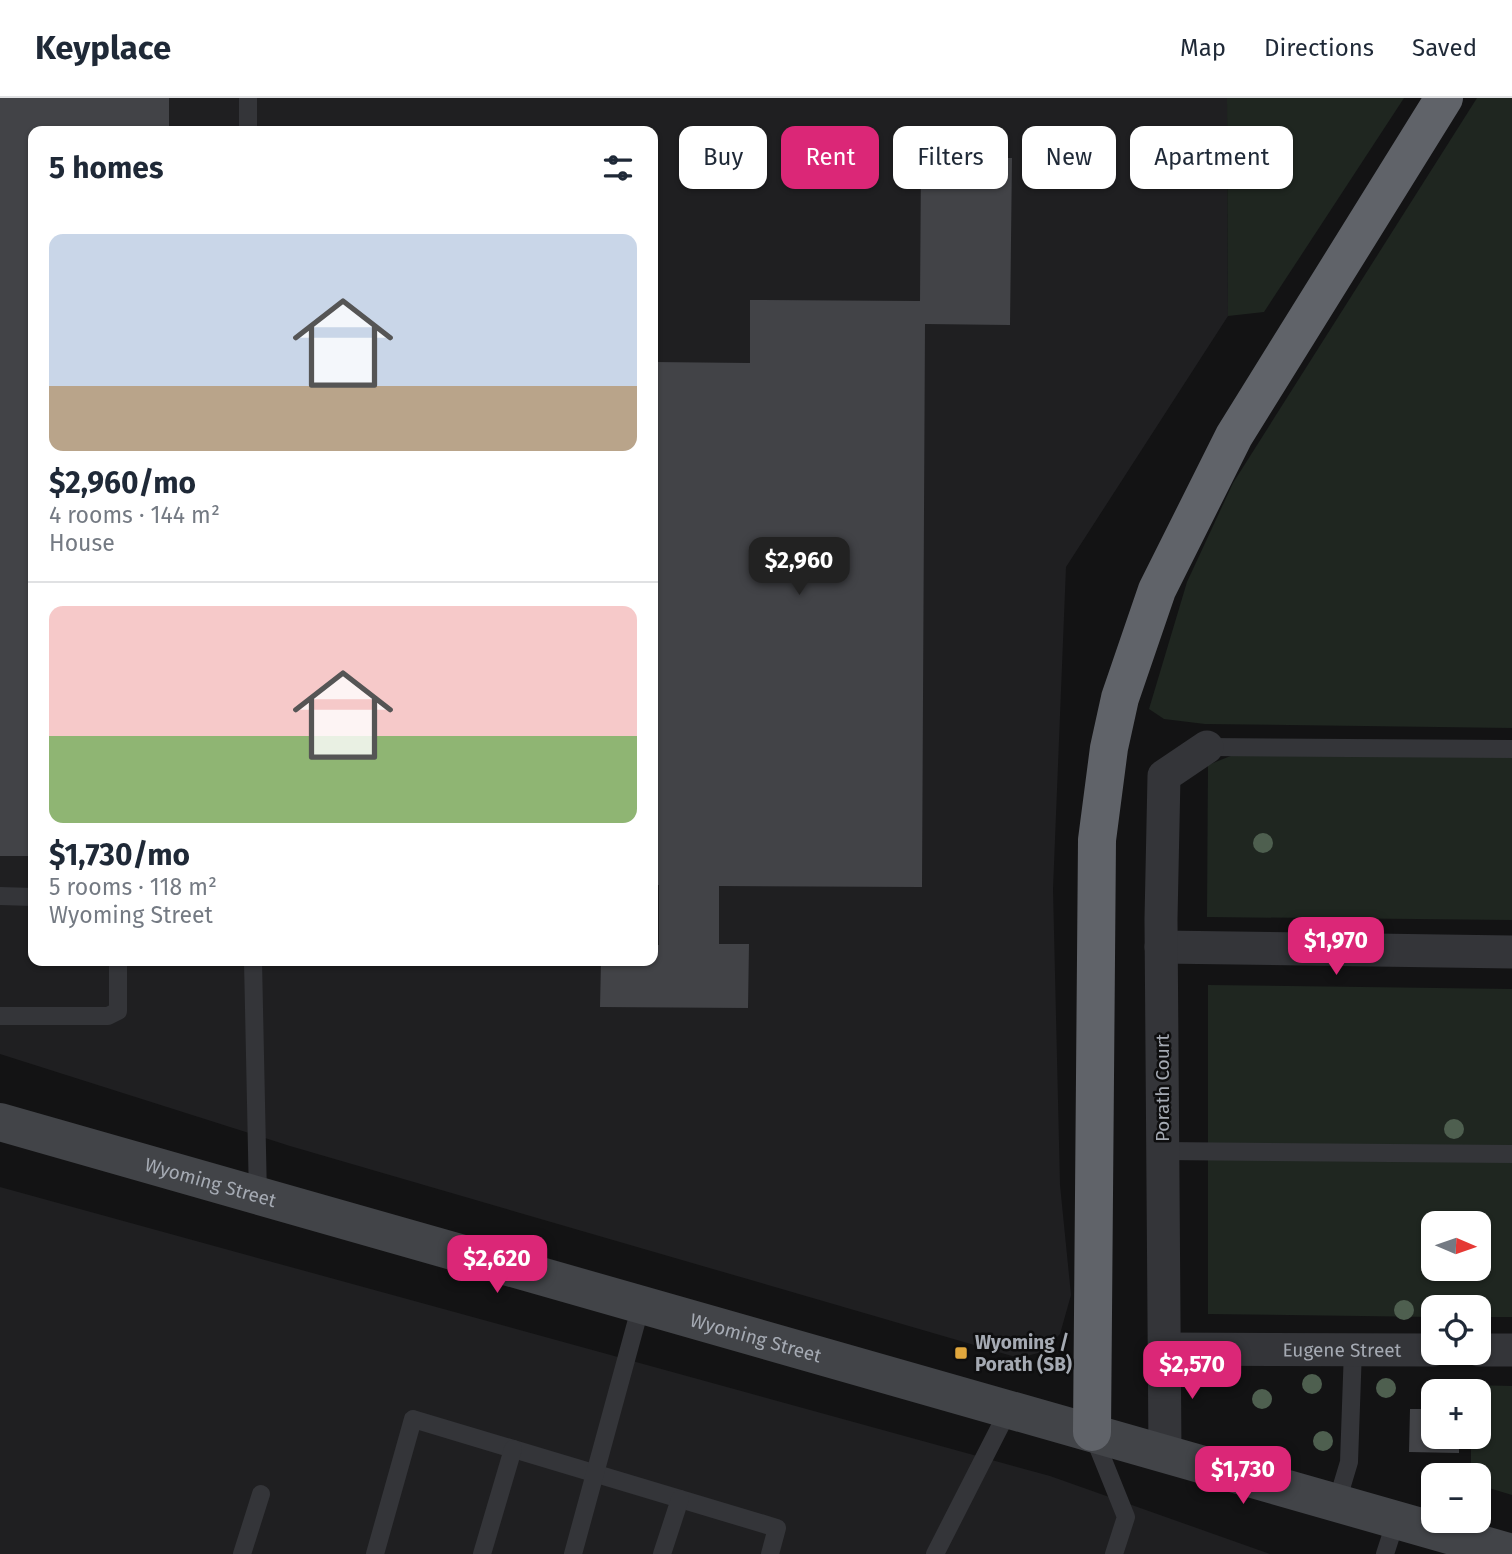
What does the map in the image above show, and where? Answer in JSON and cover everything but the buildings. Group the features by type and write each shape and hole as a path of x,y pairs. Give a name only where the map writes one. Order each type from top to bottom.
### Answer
{"highway":[{"path":"1092,1432 1097,840 1109,748 1121,698 1157,590 1234,436 1444,98"}],"main road":[{"name":"Wyoming Street","path":"0,1122 1337,1502 1391,1537 1512,1553"}],"street":[{"name":"Porath Court","path":"1165,1452 1161,947 1164,776 1207,747"},
{"path":"1161,947 1512,952"},
{"name":"Eugene Street","path":"1165,1349 1421,1350"},
{"path":"1491,1350 1512,1350"}],"lane":[{"path":"247,98 248,126"},
{"path":"1207,747 1512,749"},
{"path":"0,897 28,897"},
{"path":"0,1016 108,1016 118,1011 118,966"},
{"path":"253,966 258,1197"},
{"path":"1163,1151 1512,1154"},
{"path":"573,1554 641,1305"},
{"path":"1337,1502 1349,1462 1353,1349"},
{"path":"936,1554 1009,1409"},
{"path":"375,1554 413,1419 777,1528 770,1554"},
{"path":"1092,1432 1126,1517 1114,1554"},
{"path":"482,1554 513,1449"},
{"path":"242,1554 261,1494"},
{"path":"663,1554 680,1499"}],"shaded area":[{"path":"0,98 1227,98 1227,126 1130,126 1130,189 1227,189 1228,316 1066,567 1053,889 1060,1185 1071,1295 1060,1334 1042,1352 1019,1358 290,1146 0,1054"},
{"path":"1227,98 1404,98 1264,312 1228,316 1227,189 1293,189 1293,126 1227,126"},
{"path":"1477,98 1512,98 1512,728 1205,724 1164,719 1149,709 1187,582 1233,483"},
{"path":"1238,753 1512,753 1512,920 1207,917 1208,765"},
{"path":"1208,985 1512,989 1512,1317 1491,1317 1491,1295 1421,1295 1421,1317 1208,1314"},
{"path":"0,1187 1050,1476 1270,1554 0,1554"},
{"path":"1491,1385 1512,1386 1512,1495 1491,1489 1491,1463 1471,1463 1471,1449 1491,1449"}],"place":[{"name":"Wyoming / Porath (SB)","path":"961,1353"}]}
